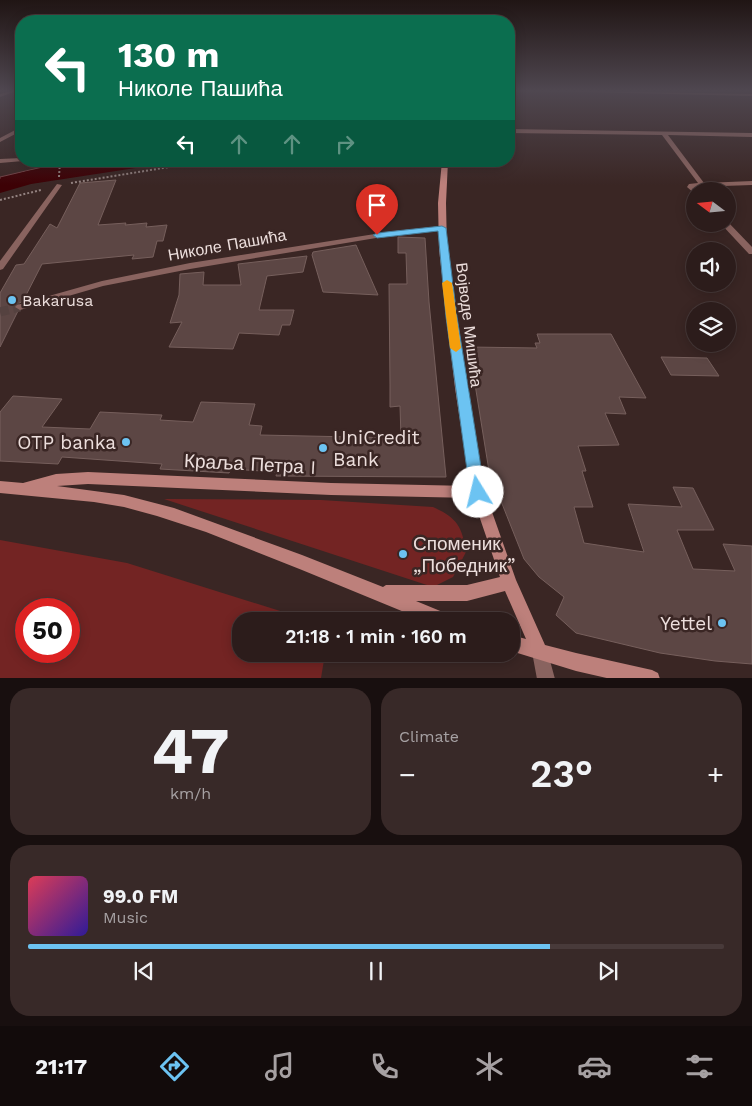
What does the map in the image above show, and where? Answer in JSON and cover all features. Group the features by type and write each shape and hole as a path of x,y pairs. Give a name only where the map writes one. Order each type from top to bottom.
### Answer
{"main road":[{"name":"Војводе Мишића","path":"445,167 442,228 449,299 478,492 509,582 540,652"},
{"name":"Краља Петра I","path":"21,488 56,480 88,478 275,488 478,492"},
{"name":"Краља Петра I","path":"0,487 21,488 125,502 156,509 232,535 382,593 424,612"},
{"path":"382,593 467,593 509,582"},
{"path":"520,646 652,678"}],"street":[{"path":"515,131 752,135"},
{"path":"0,140 15,132"},
{"path":"664,134 700,182"},
{"path":"0,161 15,160"},
{"path":"736,183 752,182"},
{"path":"0,267 59,185"},
{"name":"Николе Пашића","path":"20,308 102,284 190,266 337,241 442,228"},
{"path":"733,232 752,252"},
{"path":"540,652 546,678"}],"path":[{"path":"0,200 59,185 180,167"}],"shaded area":[{"path":"42,167 51,167 52,177 0,190 0,177"},
{"path":"64,167 115,167 63,175"},
{"path":"164,499 321,500 433,507 448,515 457,524 463,536 466,552 453,577 433,587"},
{"path":"0,540 127,563 283,612 232,612 232,662 324,662 321,678 0,678"}],"building":[{"path":"116,180 98,225 147,223 146,227 167,225 163,241 157,241 153,257 132,259 134,255 42,264 23,301 14,306 14,309 18,311 0,347 0,293 16,265 24,264 50,224 57,228 80,183"},
{"path":"398,237 425,238 429,302 446,477 276,476 277,472 231,469 229,473 160,469 162,464 62,457 58,464 0,461 0,412 13,396 62,399 42,427 90,429 100,412 162,415 160,420 193,422 201,402 255,404 249,425 262,426 260,435 401,438 400,406 390,407 389,284 407,284 406,253 398,253"},
{"path":"356,245 378,295 323,292 312,255 313,252"},
{"path":"307,256 303,272 267,276 259,310 294,310 290,325 282,325 279,335 239,333 233,349 169,347 182,322 170,323 179,295 180,274 204,272 203,285 241,285 238,264"},
{"path":"537,334 611,334 646,398 619,397 626,414 605,413 619,445 578,446 586,471 582,471 593,507 574,507 584,543 644,552 628,504 682,507 673,487 693,488 714,530 677,530 693,569 735,571 723,544 752,546 752,664 660,653 576,633 556,615 564,597 539,577 524,559 489,471 469,347 537,348 535,343 540,343"},
{"path":"661,357 707,358 719,376 671,375"}],"waterway":[{"path":"0,186 28,178 102,167"}],"tunnel":[{"path":"0,312 20,307"}],"slow traffic":[{"path":"447,283 456,348"}],"place":[{"name":"Bakarusa","path":"12,300"},
{"name":"OTP banka","path":"126,442"},
{"name":"UniCredit Bank","path":"323,448"},
{"name":"Споменик „Победник”","path":"403,554"},
{"name":"Yettel","path":"722,623"}],"route":[{"path":"377,235 442,228 451,317 478,492"}]}
